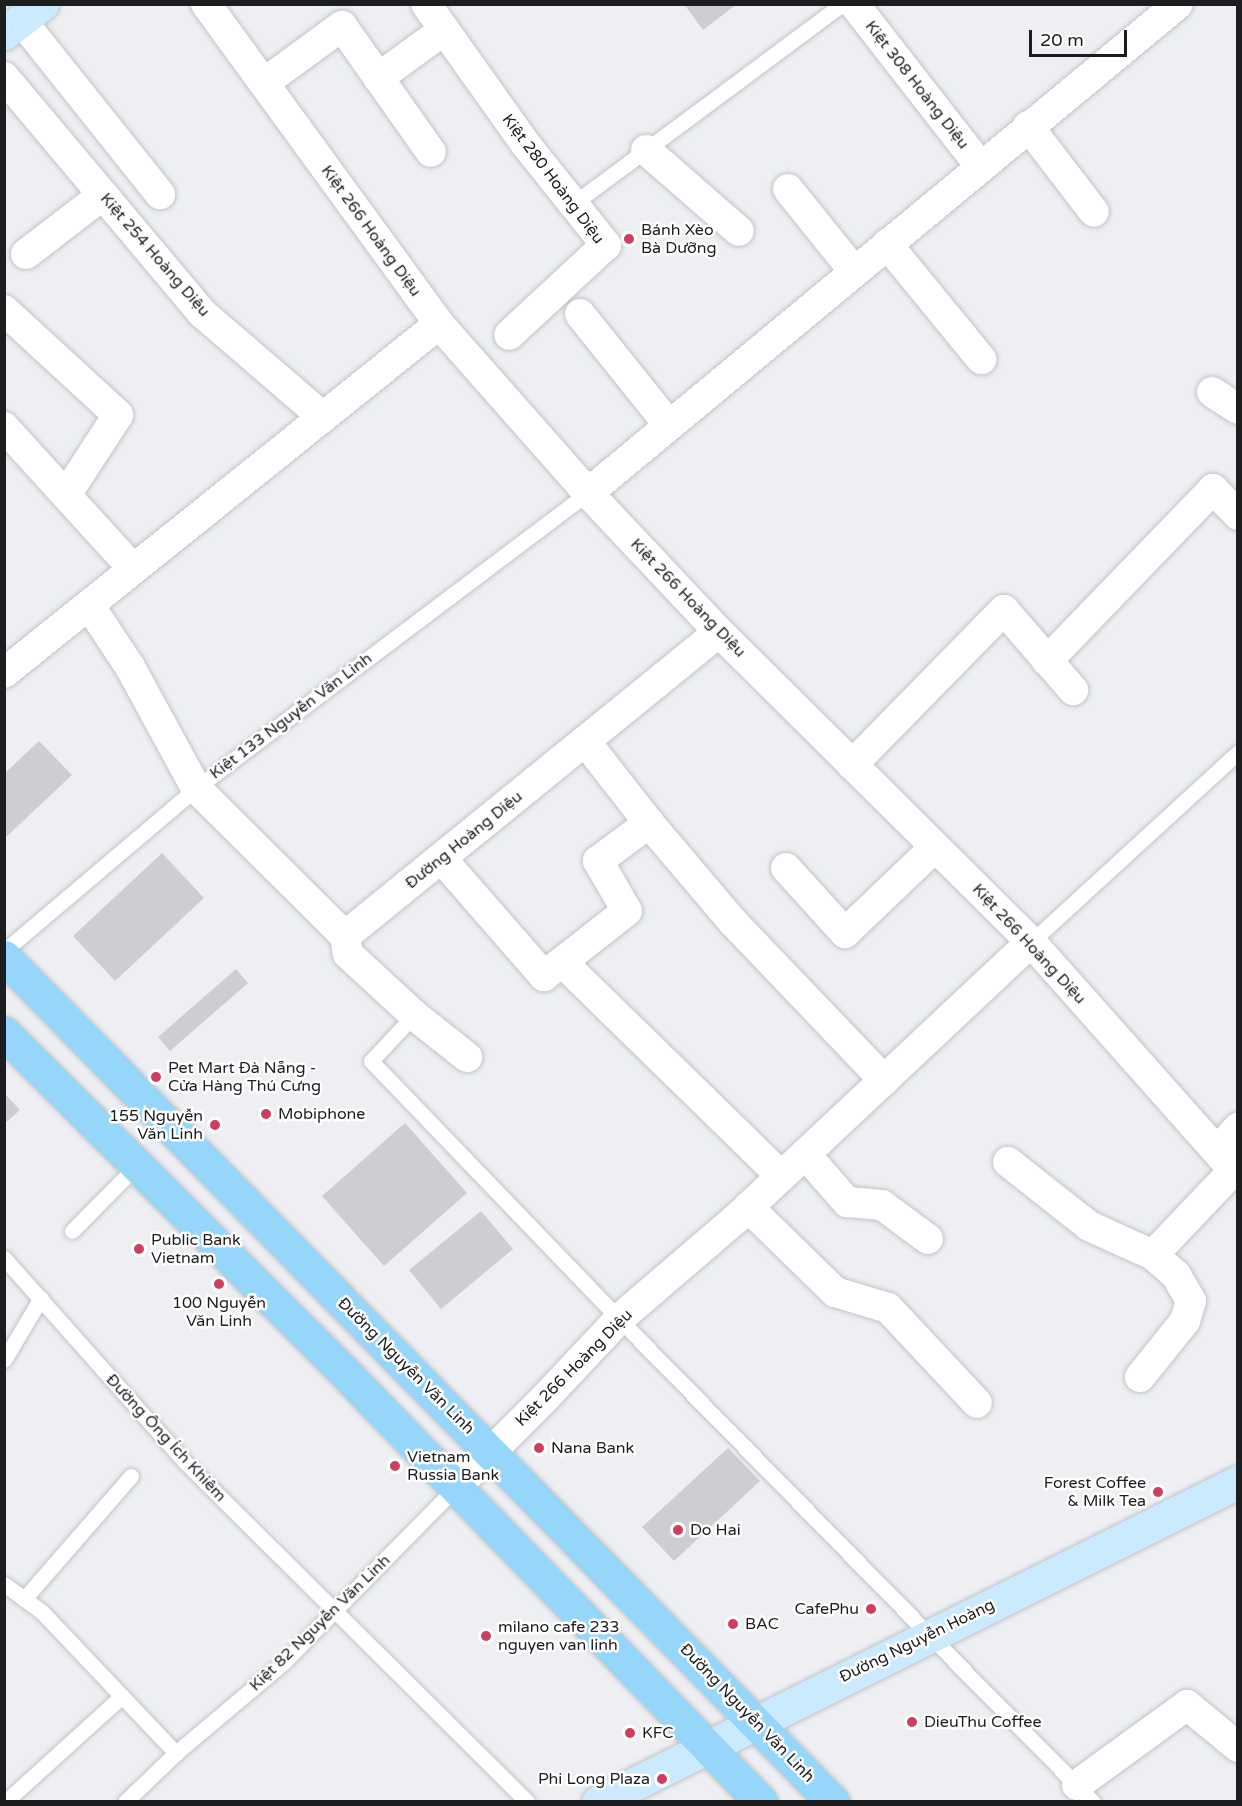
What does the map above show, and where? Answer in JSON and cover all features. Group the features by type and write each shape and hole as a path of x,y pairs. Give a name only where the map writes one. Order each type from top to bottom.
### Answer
{"main road":[{"name":"Đường Nguyễn Văn Linh","path":"4,957 833,1802"},
{"path":"4,1033 456,1487 761,1802"}],"street":[{"name":"Kiệt 266 Hoàng Diệu","path":"206,4 439,324 588,494 719,632 1031,942 1230,1165"},
{"name":"Kiệt 280 Hoàng Diệu","path":"426,4 527,146 606,244 509,335"},
{"name":"Kiệt 308 Hoàng Diệu","path":"854,4 980,166"},
{"path":"588,494 1028,126 1163,9"},
{"path":"22,19 160,194"},
{"path":"264,83 342,26 430,152"},
{"path":"378,78 444,30"},
{"name":"Kiệt 254 Hoàng Diệu","path":"4,77 202,313 323,417"},
{"path":"1028,126 1094,212"},
{"path":"646,150 739,231"},
{"path":"788,189 854,271"},
{"path":"26,254 103,195"},
{"path":"887,244 981,359"},
{"path":"4,310 118,415 66,495"},
{"path":"580,314 669,425"},
{"path":"4,673 439,324"},
{"path":"1212,392 1238,409"},
{"path":"4,428 133,569"},
{"path":"1047,661 1214,489 1238,515"},
{"path":"89,605 130,667 196,788 345,936 348,954 414,1015 467,1057"},
{"path":"852,765 1004,610 1073,690"},
{"name":"Đường Hoàng Diệu","path":"345,936 719,632"},
{"path":"585,741 649,823 734,922 884,1080"},
{"path":"441,858 544,976 627,911 598,861 649,823"},
{"path":"786,868 845,933 935,847"},
{"name":"Kiệt 266 Hoàng Diệu","path":"456,1487 543,1400 619,1319 660,1286 748,1207 1031,942"},
{"path":"562,962 781,1176"},
{"path":"1153,1255 1230,1165 1238,1128"},
{"path":"805,1154 847,1202 882,1205 928,1239"},
{"path":"1008,1162 1089,1226 1153,1255 1176,1275 1191,1300 1185,1321 1140,1377"},
{"path":"748,1207 835,1292 888,1308 977,1403"},
{"name":"Đường Nguyễn Hoàng","path":"598,1802 1238,1482"},
{"path":"1085,1793 1187,1705 1238,1746"}],"lane":[{"path":"573,204 842,4"},
{"name":"Kiệt 133 Nguyễn Văn Linh","path":"4,951 196,788 588,494"},
{"path":"1031,942 1238,752"},
{"path":"414,1015 371,1061 619,1319 1085,1793"},
{"path":"72,1231 137,1165"},
{"name":"Đường Ông Ích Khiêm","path":"4,1258 185,1462 527,1802"},
{"path":"4,1360 41,1298"},
{"path":"24,1599 131,1476"},
{"name":"Kiệt 82 Nguyễn Văn Linh","path":"125,1802 176,1754 284,1662 456,1487"},
{"path":"4,1584 42,1612 176,1754"},
{"path":"5,1802 122,1696"}],"building":[{"path":"684,4 737,4 703,30"},
{"path":"39,741 72,775 4,839 4,774"},
{"path":"162,853 204,898 115,981 73,936"},
{"path":"236,969 248,983 170,1051 158,1037"},
{"path":"4,1093 20,1110 4,1124"},
{"path":"405,1123 467,1193 384,1266 322,1196"},
{"path":"481,1211 513,1249 441,1309 409,1270"},
{"path":"728,1448 760,1481 674,1561 642,1527"}],"place":[{"name":"Bánh Xèo Bà Dưỡng","path":"629,239"},
{"name":"Pet Mart Đà Nẵng - Cửa Hàng Thú Cưng","path":"156,1077"},
{"name":"Mobiphone","path":"266,1114"},
{"name":"155 Nguyễn Văn Linh","path":"215,1125"},
{"name":"Public Bank Vietnam","path":"139,1249"},
{"name":"100 Nguyễn Văn Linh","path":"219,1284"},
{"name":"Nana Bank","path":"539,1448"},
{"name":"Vietnam Russia Bank","path":"395,1466"},
{"name":"Forest Coffee & Milk Tea","path":"1158,1492"},
{"name":"Do Hai","path":"678,1530"},
{"name":"CafePhu","path":"871,1609"},
{"name":"BAC","path":"733,1624"},
{"name":"milano cafe 233 nguyen van linh","path":"486,1636"},
{"name":"DieuThu Coffee","path":"912,1722"},
{"name":"KFC","path":"630,1733"},
{"name":"Phi Long Plaza","path":"662,1779"}]}
